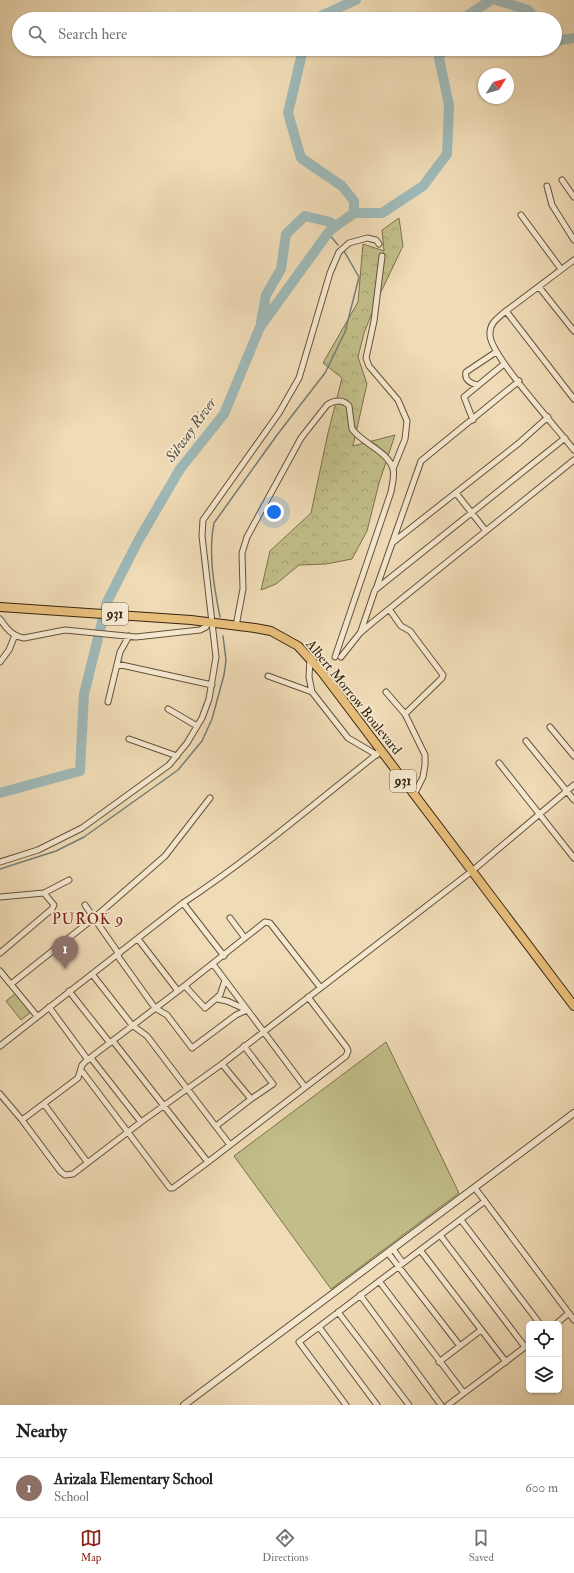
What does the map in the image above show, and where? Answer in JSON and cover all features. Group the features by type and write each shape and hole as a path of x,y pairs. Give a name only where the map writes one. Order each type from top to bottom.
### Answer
{"highway":[{"name":"Albert Morrow Boulevard","path":"0,607 211,622 271,632 298,646 310,658 379,753 414,795 574,1006"}],"street":[{"path":"562,180 574,197"},
{"path":"547,186 552,205 574,240"},
{"path":"521,215 561,269"},
{"path":"0,862 38,850 82,828 138,789 169,765 177,756 197,726 212,685 216,657 202,536 204,520 279,412 299,378 330,273 338,252 349,243 367,238 376,240 379,244"},
{"path":"335,657 392,492 393,469 405,439 407,421 398,400 368,366 366,358 374,321 382,256"},
{"path":"574,260 494,320 490,329 490,340 504,364 574,450"},
{"path":"539,287 574,331"},
{"path":"506,311 574,399"},
{"path":"477,385 466,379 466,372 496,352"},
{"path":"473,420 464,396 504,364"},
{"path":"360,633 421,461 519,381"},
{"path":"236,626 243,589 242,580 244,546 301,438 321,411 333,401 346,403 351,411 352,429 378,451 393,469"},
{"path":"391,544 519,443 548,417"},
{"path":"376,590 565,438"},
{"path":"341,657 360,633 574,460"},
{"path":"456,493 486,531"},
{"path":"378,581 386,581"},
{"path":"389,609 401,626 410,631 443,675 442,678 405,714"},
{"path":"0,619 15,635 29,637 58,630 72,630 127,636 200,630 206,628 211,622"},
{"path":"0,662 9,650 15,635"},
{"path":"108,702 122,648 127,643 127,636"},
{"path":"0,1046 183,903 208,887 280,832 379,753 348,738 312,692 309,677 310,658"},
{"path":"117,664 212,685"},
{"path":"268,676 312,692"},
{"path":"386,692 405,714 425,755 423,777 414,795"},
{"path":"168,709 197,726"},
{"path":"550,727 574,756"},
{"path":"129,739 177,756"},
{"path":"526,742 574,800"},
{"path":"499,763 574,858"},
{"path":"0,1094 63,1174 73,1174 141,1122 222,1064 472,871 574,785"},
{"path":"11,984 94,918 165,856 210,798"},
{"path":"0,897 44,893 69,880"},
{"path":"0,953 54,907 44,893"},
{"path":"183,903 224,956"},
{"path":"85,904 155,1008 167,1015 192,1048 236,1015 247,1010"},
{"path":"230,918 245,938"},
{"path":"22,1120 78,1078 83,1064 89,1059 224,956 262,923 270,923 320,987"},
{"path":"138,939 178,991"},
{"path":"213,964 305,1087"},
{"path":"0,971 37,1016"},
{"path":"92,974 132,1025 144,1034 230,1145"},
{"path":"185,986 205,1008 220,996 224,980"},
{"path":"69,991 165,1106 208,1162"},
{"path":"80,1070 171,1189 346,1056 348,1051 308,997"},
{"path":"217,999 238,1004 247,1010"},
{"path":"49,1008 141,1122"},
{"path":"216,1126 273,1084 244,1046"},
{"path":"222,1064 251,1099"},
{"path":"44,1104 87,1162"},
{"path":"184,1405 574,1113"},
{"path":"475,1188 574,1320"},
{"path":"346,1405 299,1342 485,1201"},
{"path":"461,1220 538,1321"},
{"path":"440,1235 526,1345"},
{"path":"420,1250 506,1362"},
{"path":"390,1251 460,1346"},
{"path":"379,1281 464,1394"},
{"path":"360,1295 441,1405"},
{"path":"338,1312 409,1405"},
{"path":"560,1321 569,1313"},
{"path":"319,1327 378,1405"},
{"path":"439,1362 481,1330"},
{"path":"448,1405 526,1347"}],"green space":[{"path":"399,218 403,246 378,298 364,333 358,357 367,384 353,446 395,435 379,483 367,531 352,559 326,564 299,565 276,584 261,590 270,551 311,513 328,433 342,378 323,363 358,302 363,244 384,251 382,230"},
{"path":"16,993 31,1012 21,1020 6,1001"},
{"path":"386,1042 459,1193 331,1289 234,1156"}],"waterway":[{"name":"Silway River","path":"329,12 356,0"},
{"path":"473,12 491,0"},
{"path":"496,0 528,10 530,12"},
{"path":"562,40 574,38"},
{"name":"Silway River","path":"0,793 80,771 84,694 107,602 138,541 180,469 224,414 260,327 328,233 354,213 354,201 342,186 301,158 288,113 301,56"},
{"path":"354,213 382,213 423,186 447,154 449,105 439,58 440,56"},
{"path":"261,322 266,295 281,269 286,234 305,216 330,222 334,226"},
{"path":"328,233 338,245"},
{"path":"220,617 214,582 212,558 212,534 214,523 277,435 325,373 345,332 359,277 344,251"},
{"path":"0,869 56,851 84,837 178,770 202,741 212,719 224,675 226,660 223,636"}],"place":[{"name":"Arizala Elementary School","path":"65,969"}],"district":[{"name":"PUROK 9","path":"88,919"}]}
